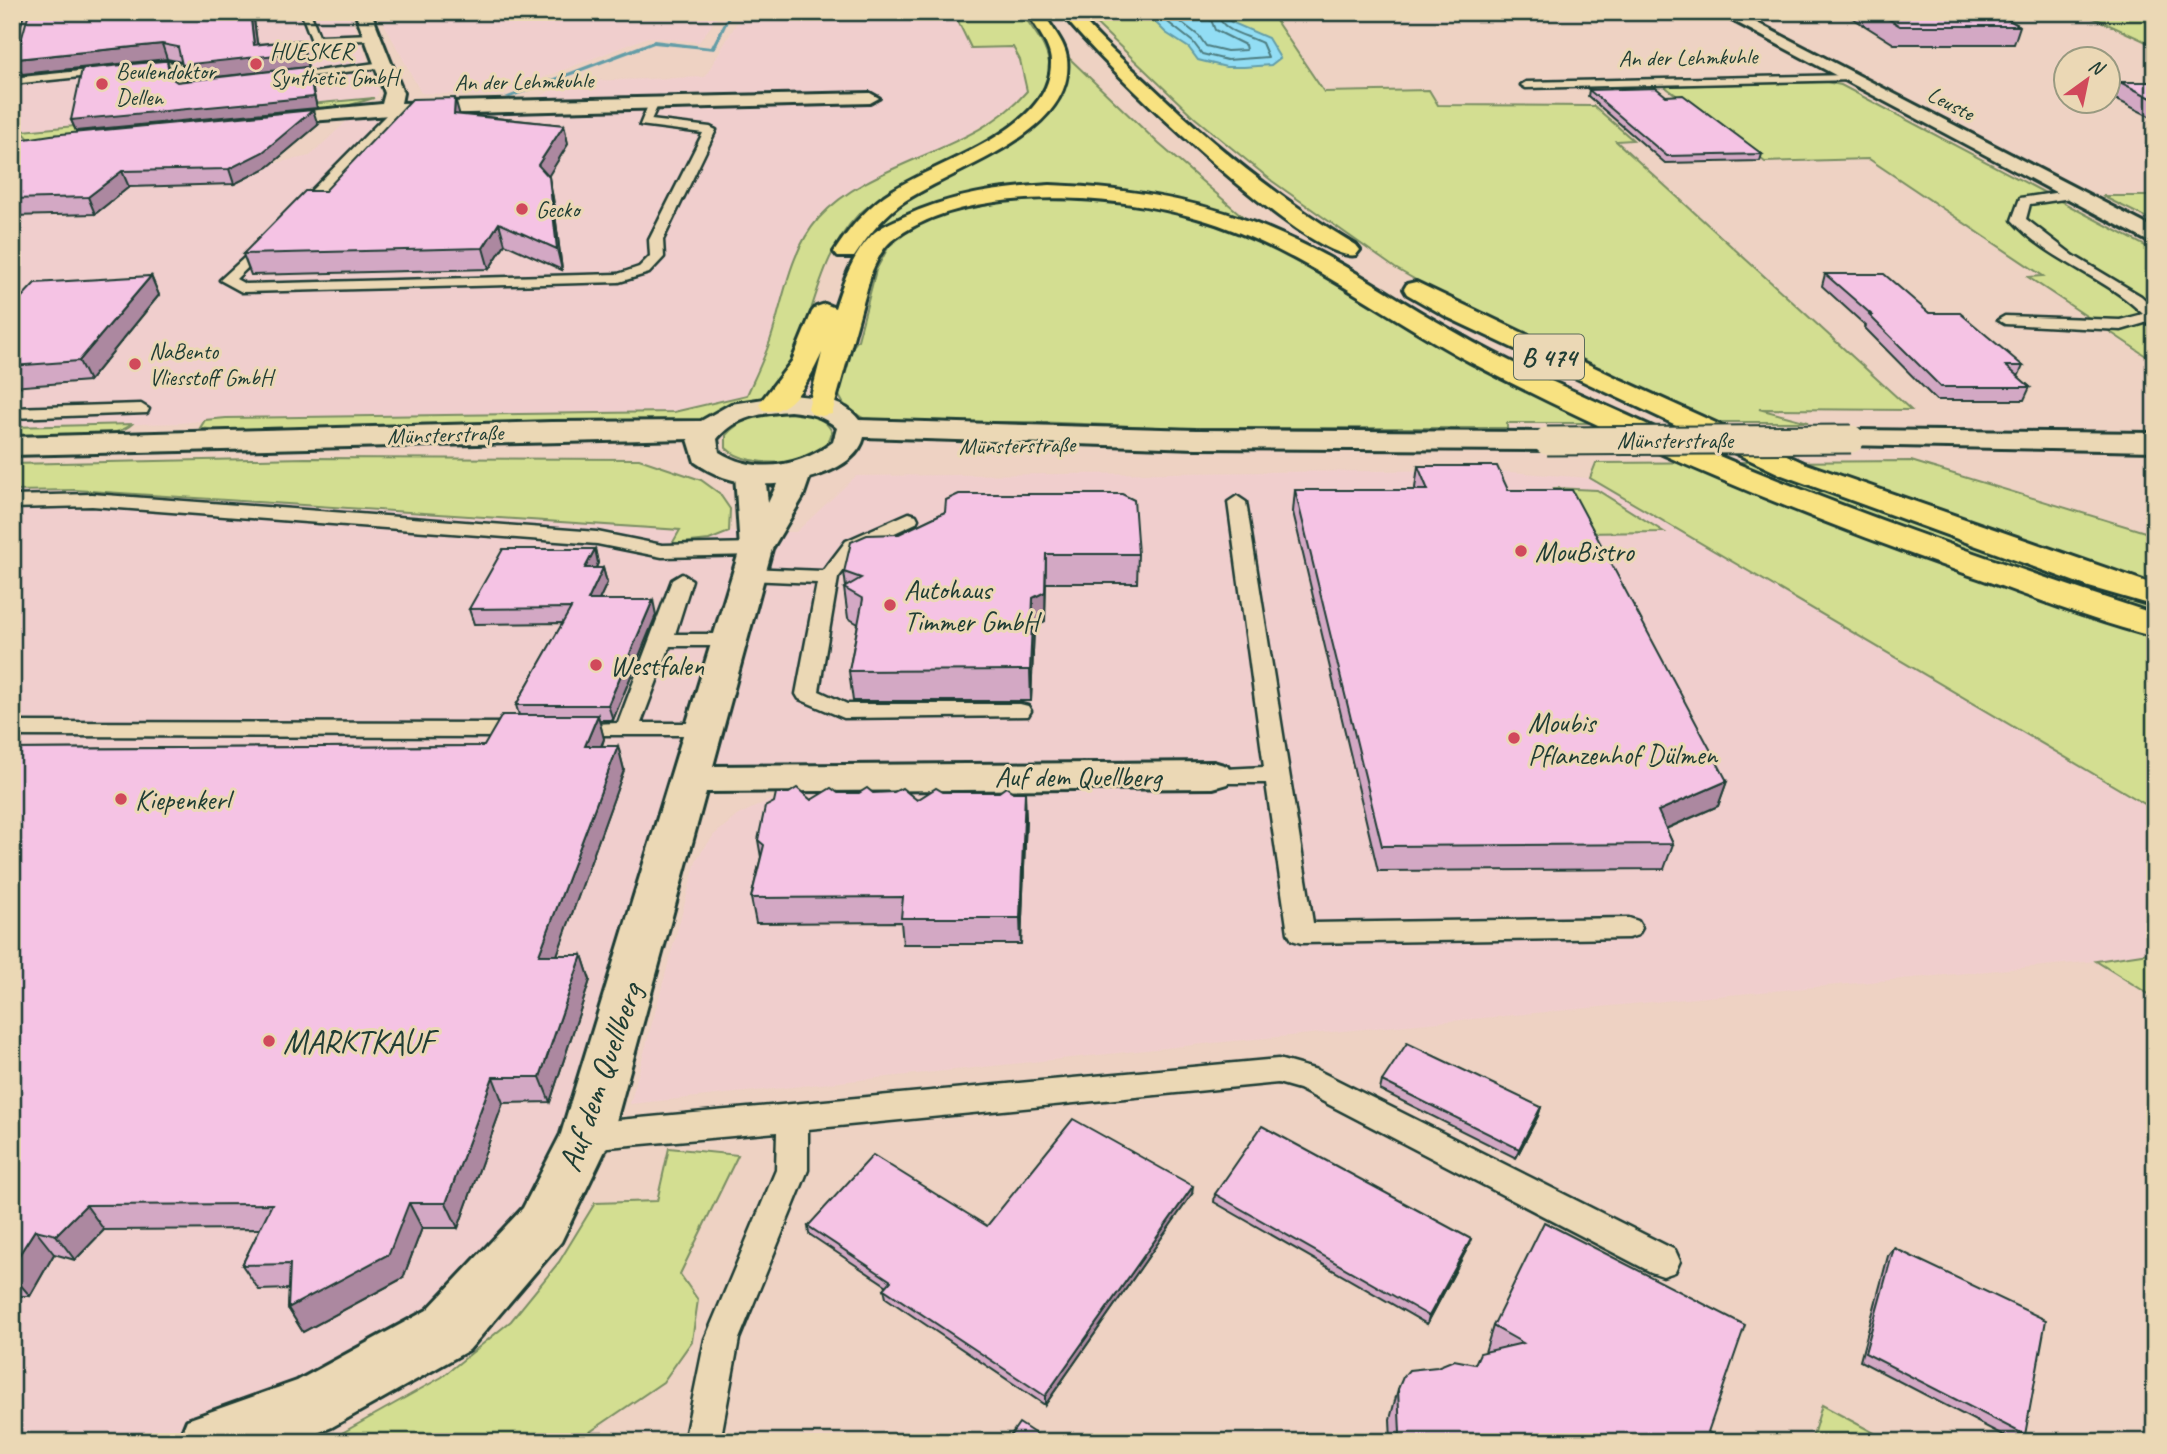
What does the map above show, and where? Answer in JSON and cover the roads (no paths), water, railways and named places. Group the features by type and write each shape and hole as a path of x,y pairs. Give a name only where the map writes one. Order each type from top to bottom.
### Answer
{"highway":[{"path":"1036,12 1201,168"},
{"path":"773,404 794,384 810,356 849,244 861,225 881,205 909,187 1016,131 1046,106 1059,80 1059,58 1036,12"},
{"path":"1068,12 1081,29 1172,117 1304,224 1374,265"},
{"path":"822,408 860,268 879,239 937,210 1011,195 1084,192 1119,195 1211,214 1294,250"},
{"name":"B 474","path":"1242,204 1294,250 1477,355 1716,467 1901,538 2155,626"},
{"name":"B 474","path":"1398,278 1494,330 1793,469 2155,597"}],"street":[{"path":"363,12 394,93 394,109"},
{"name":"Leuste","path":"1724,12 2155,238"},
{"name":"An der Lehmkuhle","path":"242,124 394,109 870,98"},
{"path":"704,438 734,413 773,404 822,408 846,420 851,428 847,446 838,455"},
{"name":"Münsterstraße","path":"851,428 1196,439 2155,442"},
{"name":"Münsterstraße","path":"12,446 351,437 542,445 704,438 705,456 715,464 750,474 797,471 838,455 883,446 1196,439"},
{"name":"Auf dem Quellberg","path":"209,1442 311,1406 448,1329 542,1225 586,1136 692,779 753,561 787,497 797,471"},
{"name":"Auf dem Quellberg","path":"750,474 753,561"},
{"name":"Auf dem Quellberg","path":"692,779 1213,775"}],"lane":[{"path":"305,12 315,39 373,37"},
{"path":"16,70 12,82 167,65 178,66 181,88 219,83"},
{"path":"270,78 383,65"},
{"name":"An der Lehmkuhle","path":"1526,85 1851,78"},
{"path":"273,236 227,280 242,288 619,278 644,271 657,257 656,240 710,130 644,123 654,103"},
{"path":"292,218 394,109"},
{"path":"2005,320 2121,325 2153,316 2136,299 2069,260 2019,220 2024,201 2074,194"},
{"path":"12,413 141,409"},
{"path":"12,502 92,500 597,538 662,551 753,561 828,578"},
{"path":"1237,502 1301,933 1629,928"},
{"path":"909,519 853,545 828,578 807,694 844,711 1020,711"},
{"path":"627,730 662,640 681,580"},
{"path":"662,640 730,640"},
{"path":"12,729 705,730"},
{"path":"1213,775 1277,775"},
{"path":"586,1136 1278,1071 1307,1079 1663,1261"},
{"path":"702,1442 722,1339 792,1170 793,1117"}],"water":[{"path":"1145,12 1224,12 1223,15 1231,22 1268,38 1280,58 1271,65 1244,67 1226,67 1198,60 1189,48 1166,33"}],"waterway":[{"path":"508,97 654,42 713,49 728,16 949,12"}],"place":[{"name":"HUESKER Synthetic GmbH","path":"256,64"},
{"name":"Beulendoktor Dellen","path":"102,84"},
{"name":"Gecko","path":"522,209"},
{"name":"NaBento Vliesstoff GmbH","path":"135,364"},
{"name":"MouBistro","path":"1521,551"},
{"name":"Autohaus Timmer GmbH","path":"890,605"},
{"name":"Westfalen","path":"596,665"},
{"name":"Moubis Pflanzenhof Dülmen","path":"1514,738"},
{"name":"Kiepenkerl","path":"121,799"},
{"name":"MARKTKAUF","path":"269,1041"}]}
